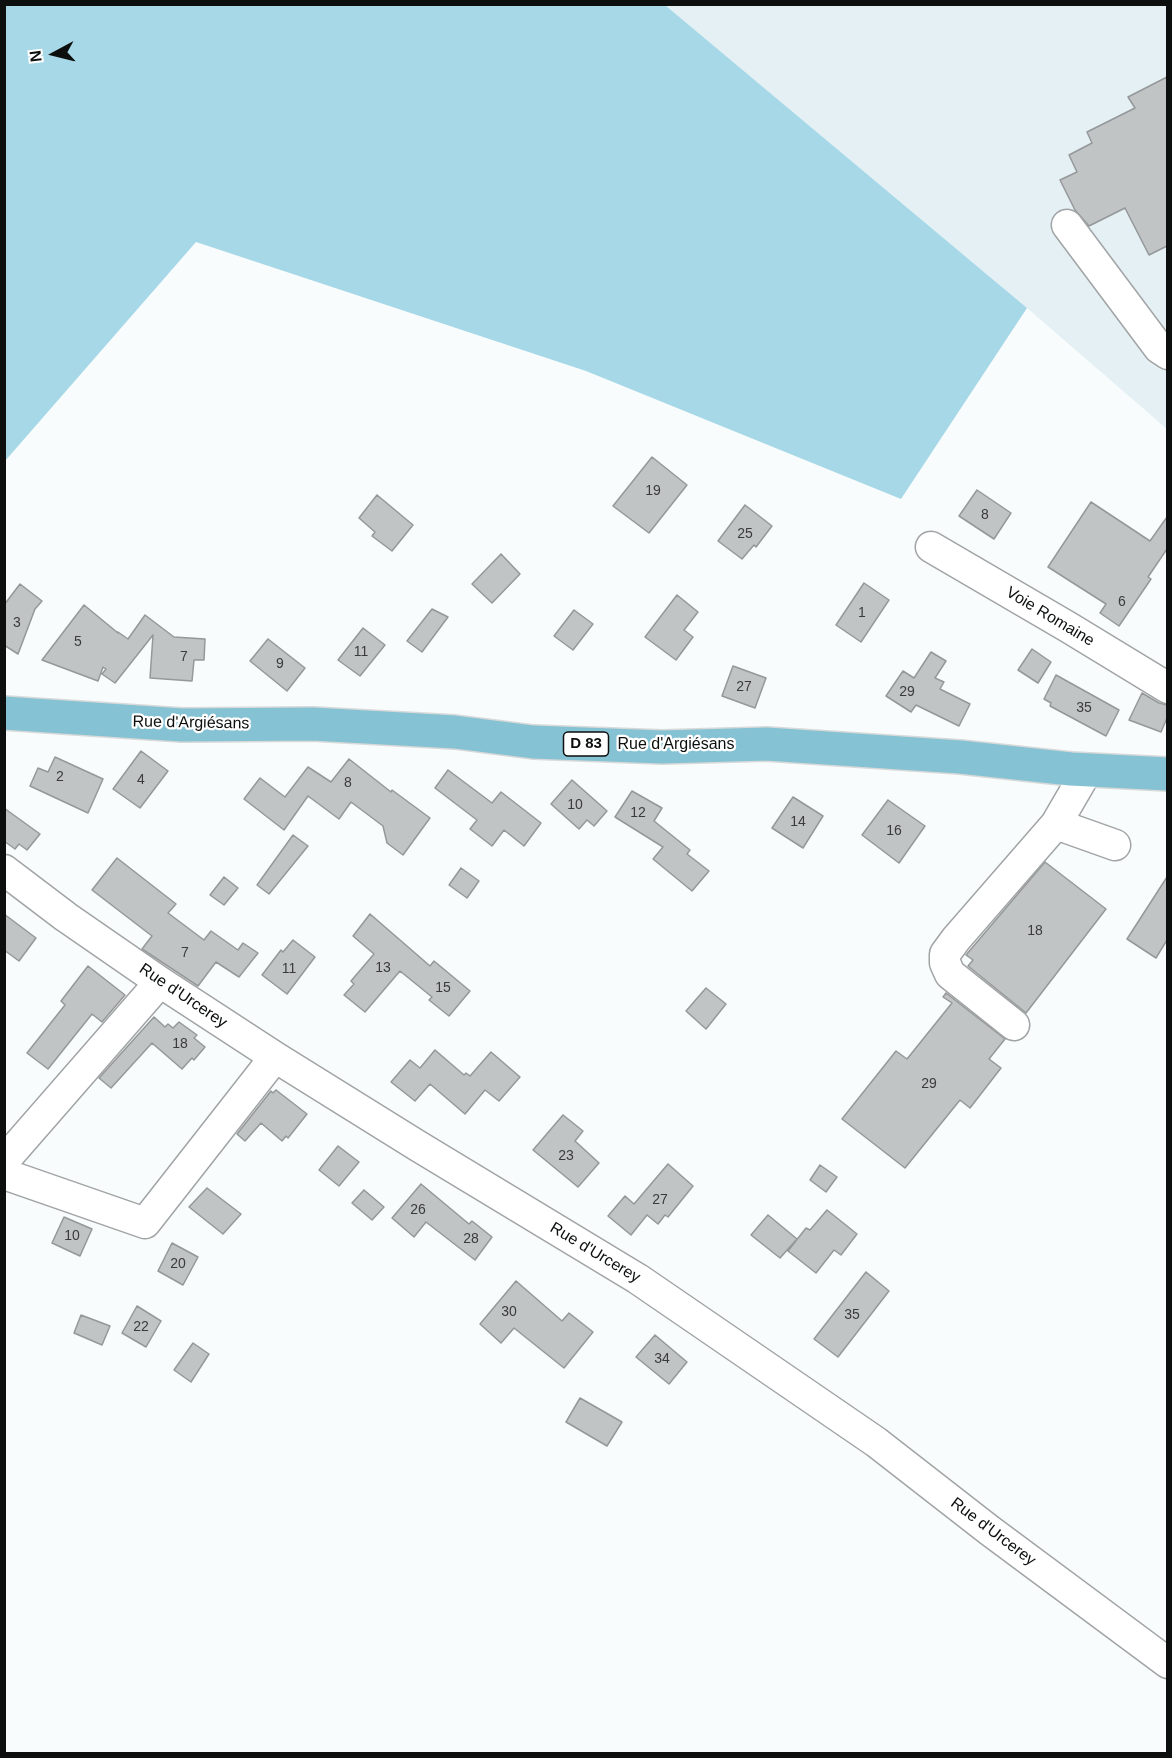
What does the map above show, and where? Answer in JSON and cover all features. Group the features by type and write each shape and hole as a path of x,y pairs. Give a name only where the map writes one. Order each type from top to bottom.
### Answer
{"main road":[{"name":"Rue d'Argiésans","path":"4,713 182,725 325,724 455,732 533,742 662,747 767,744 960,757 1088,770 1167,774"}],"street":[{"path":"1067,225 1160,348 1167,354"},
{"name":"Voie Romaine","path":"931,547 1167,688"},
{"path":"1014,1025 950,974 945,963 945,954 1056,824 1088,770"},
{"path":"1056,824 1115,845"},
{"name":"Rue d'Urcerey","path":"4,870 66,917 160,982 275,1057 647,1285 876,1442 1167,1663"},
{"path":"4,1161 160,982"},
{"path":"4,1174 145,1223 275,1057"}],"shaded area":[{"path":"5,4 665,5 1027,308 901,499 586,371 196,242 5,461"},
{"path":"665,5 1167,5 1167,429 1027,308"}],"building":[{"path":"1167,77 1167,246 1149,255 1125,208 1089,226 1075,210 1060,180 1077,172 1069,155 1092,143 1087,132 1135,108 1128,97"},
{"path":"652,457 687,485 649,533 613,506"},
{"path":"977,490 1011,513 994,539 959,516"},
{"path":"377,495 413,525 392,551 372,536 375,532 359,518"},
{"path":"1091,502 1150,541 1167,517 1167,549 1148,577 1151,579 1119,626 1100,613 1106,604 1048,567"},
{"path":"745,505 772,526 756,547 754,545 742,559 718,541"},
{"path":"501,554 520,574 492,603 472,584"},
{"path":"864,583 889,600 861,642 836,625"},
{"path":"20,584 42,601 35,609 18,654 4,645 4,605"},
{"path":"677,595 698,612 684,630 693,637 676,660 645,637"},
{"path":"84,605 128,639 145,615 174,637 205,639 204,660 194,660 192,681 150,678 153,635 115,683 102,674 106,669 103,667 98,681 42,660"},
{"path":"432,609 448,617 422,652 407,641"},
{"path":"574,610 593,624 573,650 554,636"},
{"path":"363,628 385,645 360,676 338,660"},
{"path":"268,639 305,668 287,691 250,661"},
{"path":"1032,649 1051,662 1038,683 1018,670"},
{"path":"931,652 946,661 935,678 944,682 940,689 970,704 959,726 916,705 911,712 886,696 903,671 914,678"},
{"path":"733,666 766,678 755,708 722,696"},
{"path":"1056,675 1119,710 1106,736 1050,706 1051,703 1044,699"},
{"path":"1142,693 1167,705 1167,718 1161,732 1129,720"},
{"path":"141,751 168,771 140,808 113,789"},
{"path":"55,757 103,779 88,813 30,786 38,768 48,772"},
{"path":"349,759 391,792 392,790 430,818 403,855 387,843 383,826 351,802 339,819 308,796 284,830 244,799 260,778 285,797 308,767 331,782"},
{"path":"448,770 492,803 501,792 541,823 524,846 504,830 492,846 470,829 477,820 435,788"},
{"path":"572,780 607,811 594,826 587,820 579,829 551,804"},
{"path":"632,791 662,808 654,821 690,850 687,854 709,871 692,891 653,859 663,847 615,817"},
{"path":"793,797 823,816 803,848 772,828"},
{"path":"888,800 925,826 899,863 862,835"},
{"path":"4,808 40,834 27,850 19,844 15,849 4,841"},
{"path":"293,835 308,846 269,894 257,885"},
{"path":"117,858 176,904 168,913 204,940 211,931 238,950 243,943 258,953 239,977 216,962 198,986 142,949 152,936 92,890"},
{"path":"1045,862 1106,909 1026,1013 968,966 973,960 966,955"},
{"path":"461,868 479,881 467,898 449,885"},
{"path":"224,877 238,888 224,905 210,895"},
{"path":"1167,877 1167,940 1156,958 1127,939"},
{"path":"4,914 36,938 19,961 4,950"},
{"path":"370,914 430,966 434,961 470,991 449,1016 429,1000 432,997 400,971 365,1012 344,995 354,984 351,981 374,954 353,936"},
{"path":"293,940 315,957 287,994 262,975 281,950 283,952"},
{"path":"88,966 125,995 102,1022 92,1014 48,1069 27,1053 65,1005 61,1001"},
{"path":"706,988 726,1004 706,1029 686,1011"},
{"path":"946,993 1005,1039 989,1059 1001,1068 970,1108 960,1100 905,1168 842,1119 896,1051 907,1059 952,1003 943,997"},
{"path":"154,1017 165,1027 168,1024 173,1028 179,1022 197,1035 194,1038 205,1047 182,1069 152,1043 111,1088 99,1078"},
{"path":"435,1050 464,1075 466,1073 470,1076 491,1052 520,1077 499,1101 485,1090 465,1114 430,1084 415,1101 391,1082 410,1060 420,1068"},
{"path":"276,1090 307,1114 288,1138 286,1136 282,1141 261,1123 245,1141 237,1134 271,1091 273,1093"},
{"path":"563,1115 583,1131 575,1141 599,1163 578,1187 533,1150"},
{"path":"338,1146 359,1162 339,1186 319,1170"},
{"path":"668,1164 693,1186 668,1217 665,1215 658,1224 647,1215 631,1235 608,1216 625,1196 634,1204"},
{"path":"820,1165 837,1177 826,1192 810,1180"},
{"path":"421,1184 469,1224 472,1221 492,1237 475,1260 426,1222 414,1237 392,1218"},
{"path":"207,1188 241,1214 223,1234 189,1207"},
{"path":"364,1190 384,1207 372,1220 352,1203"},
{"path":"827,1210 857,1234 841,1255 834,1250 816,1273 788,1251 806,1228 810,1230"},
{"path":"768,1215 797,1239 780,1258 751,1235"},
{"path":"64,1217 92,1229 80,1256 52,1243"},
{"path":"172,1243 198,1257 183,1285 158,1271"},
{"path":"866,1272 889,1291 838,1357 814,1339"},
{"path":"516,1281 562,1321 569,1313 593,1332 564,1368 514,1328 501,1343 480,1324"},
{"path":"137,1306 161,1321 146,1347 122,1333"},
{"path":"81,1315 110,1326 102,1345 74,1333"},
{"path":"655,1335 687,1362 669,1384 636,1357"},
{"path":"193,1343 209,1354 191,1382 174,1370"},
{"path":"580,1398 622,1422 607,1446 566,1422"}]}
